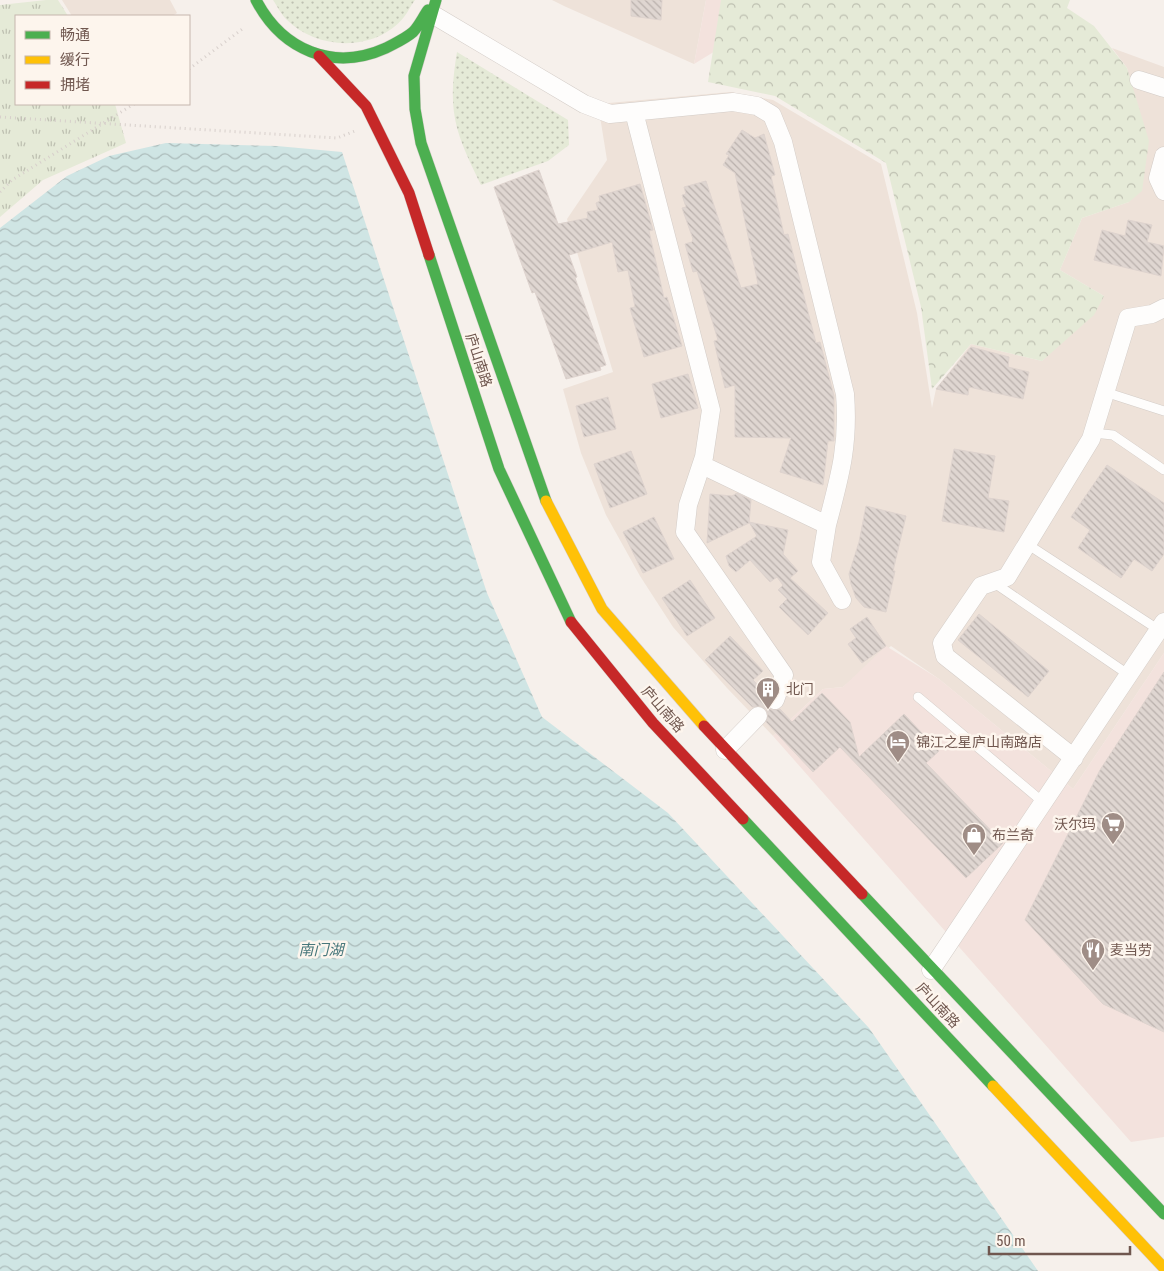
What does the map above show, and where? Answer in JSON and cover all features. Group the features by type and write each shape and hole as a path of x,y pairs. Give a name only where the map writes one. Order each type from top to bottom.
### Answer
{"main road":[{"path":"256,0 262,14 271,25 297,47 319,56 356,59 379,54 412,33 434,5"},
{"name":"庐山南路","path":"434,5 414,76 415,109 421,143 542,495 602,609 725,750 931,970 1164,1214"},
{"name":"庐山南路","path":"319,56 366,106 409,193 499,469 569,619 653,723 1159,1267"},
{"path":"1159,1267 1162,1249"}],"street":[{"path":"434,5 584,104 610,114 733,102 757,106 772,115 783,142 845,394 848,426 845,450 820,562 842,600"},
{"path":"1139,80 1164,88"},
{"path":"634,112 711,410 702,465 688,505 685,532 784,675 775,700"},
{"path":"1164,156 1158,178 1164,191"},
{"path":"1074,758 945,656 942,643 982,586 1007,577 1093,433 1128,318 1152,314 1164,308"},
{"path":"702,465 827,525"},
{"path":"931,970 1161,626"},
{"path":"725,750 758,716"}],"lane":[{"path":"1105,392 1164,411"},
{"path":"1093,433 1113,435 1164,470"},
{"path":"1027,544 1161,626"},
{"path":"993,582 1130,675"},
{"path":"918,696 1044,803"}],"path":[{"path":"190,68 262,14"},
{"path":"0,192 12,180 132,105"},
{"path":"0,117 337,138 374,122"}],"shaded area":[{"path":"62,0 170,0 177,13 174,15 71,15"},
{"path":"552,0 706,0 694,64 564,6"},
{"path":"706,0 799,0 694,64"},
{"path":"1112,48 1164,67 1164,653 1073,789 939,679 891,646 843,687 823,689 773,736 673,627 640,576 606,515 581,453 563,389 613,372 567,219 607,160 598,104 730,92 773,100 881,164 917,313 932,408 936,389 971,344 1042,361 1104,296 1060,270 1082,218 1129,202 1135,100 1127,68"},
{"path":"886,646 939,679 1073,789 1164,653 1164,1137 1131,1142 773,736 823,689 843,687"}],"green space":[{"path":"58,0 67,15 15,15 15,105 115,105 126,143 43,180 0,217 0,5"},
{"path":"273,0 415,0 404,17 378,37 346,43 330,42 299,30 284,17"},
{"path":"721,0 1070,0 1067,8 1094,26 1127,68 1149,141 1142,191 1129,202 1082,218 1060,270 1104,296 1094,315 1042,361 971,344 932,389 921,307 886,163 775,96 708,82"},
{"path":"457,52 568,120 569,145 548,161 481,185 459,135 453,106"}],"water":[{"name":"南门湖","path":"166,143 277,146 342,152 487,593 542,717 668,813 869,1028 1038,1271 0,1271 0,228 67,176 109,156"}],"building":[{"path":"631,0 662,0 661,20 631,16"},
{"path":"742,130 755,138 764,134 775,175 771,176 784,235 788,234 816,343 820,342 834,396 834,441 828,441 823,485 780,472 791,438 735,437 735,385 725,388 714,341 718,340 697,271 693,272 685,244 692,242 693,239 682,208 686,207 682,195 686,194 684,187 706,181 741,288 758,284 735,173 723,165 729,155 726,154"},
{"path":"539,170 558,224 588,218 587,212 598,210 596,203 600,201 599,196 640,184 653,230 649,231 664,298 667,297 682,346 644,357 630,308 635,307 628,270 618,272 612,242 569,255 577,277 575,278 606,365 600,367 601,370 566,379 535,292 532,293 494,187"},
{"path":"1128,220 1152,225 1147,242 1164,246 1161,276 1094,260 1102,230 1125,236"},
{"path":"971,347 1009,357 1008,367 1029,372 1023,399 969,387 968,395 936,389"},
{"path":"688,374 698,408 661,418 652,384"},
{"path":"608,397 616,429 584,437 576,406"},
{"path":"954,449 995,456 988,498 1009,501 1004,532 942,521"},
{"path":"631,451 647,494 610,508 594,464"},
{"path":"1107,465 1164,503 1164,554 1152,571 1134,559 1121,578 1078,548 1090,530 1071,517"},
{"path":"737,493 751,500 749,523 707,543 710,494 732,496"},
{"path":"866,506 906,516 893,571 895,571 886,612 864,607 856,598 849,574 859,542"},
{"path":"654,517 674,559 643,573 623,532"},
{"path":"749,522 788,530 783,554 798,571 790,578 828,613 808,635 779,607 787,599 778,590 783,585 777,577 770,582 750,560 736,572 729,566 726,556 757,536"},
{"path":"690,580 715,618 687,636 662,598"},
{"path":"979,614 1049,671 1028,697 958,640"},
{"path":"867,617 886,646 862,663 848,644 856,638 850,629"},
{"path":"730,636 763,671 753,680 766,694 765,701 767,707 772,710 780,709 792,722 822,693 850,722 859,757 904,714 939,751 926,763 1003,843 966,878 840,747 813,772 766,722 768,714 766,709 760,706 752,707 705,660"},
{"name":"沃尔玛","path":"1164,672 1164,1032 1103,1004 1025,920 1100,770"}],"traffic: fast":[{"path":"256,0 280,32 311,52 328,57 347,58 366,55 386,48 415,30 428,10"},
{"path":"436,0 414,76 415,109 421,143 546,501"},
{"path":"429,255 499,469 571,622"},
{"path":"743,819 993,1086"},
{"path":"862,894 1164,1214"}],"traffic: slow":[{"path":"546,501 602,609 704,726"},
{"path":"993,1086 1164,1268"}],"traffic: jam":[{"path":"319,56 366,106 409,193 429,255"},
{"path":"571,622 653,723 743,819"},
{"path":"704,726 862,894"}],"place":[{"name":"北门","path":"768,710"},
{"name":"锦江之星庐山南路店","path":"898,763"},
{"name":"沃尔玛","path":"1113,845"},
{"name":"布兰奇","path":"974,856"},
{"name":"麦当劳","path":"1093,971"}]}
